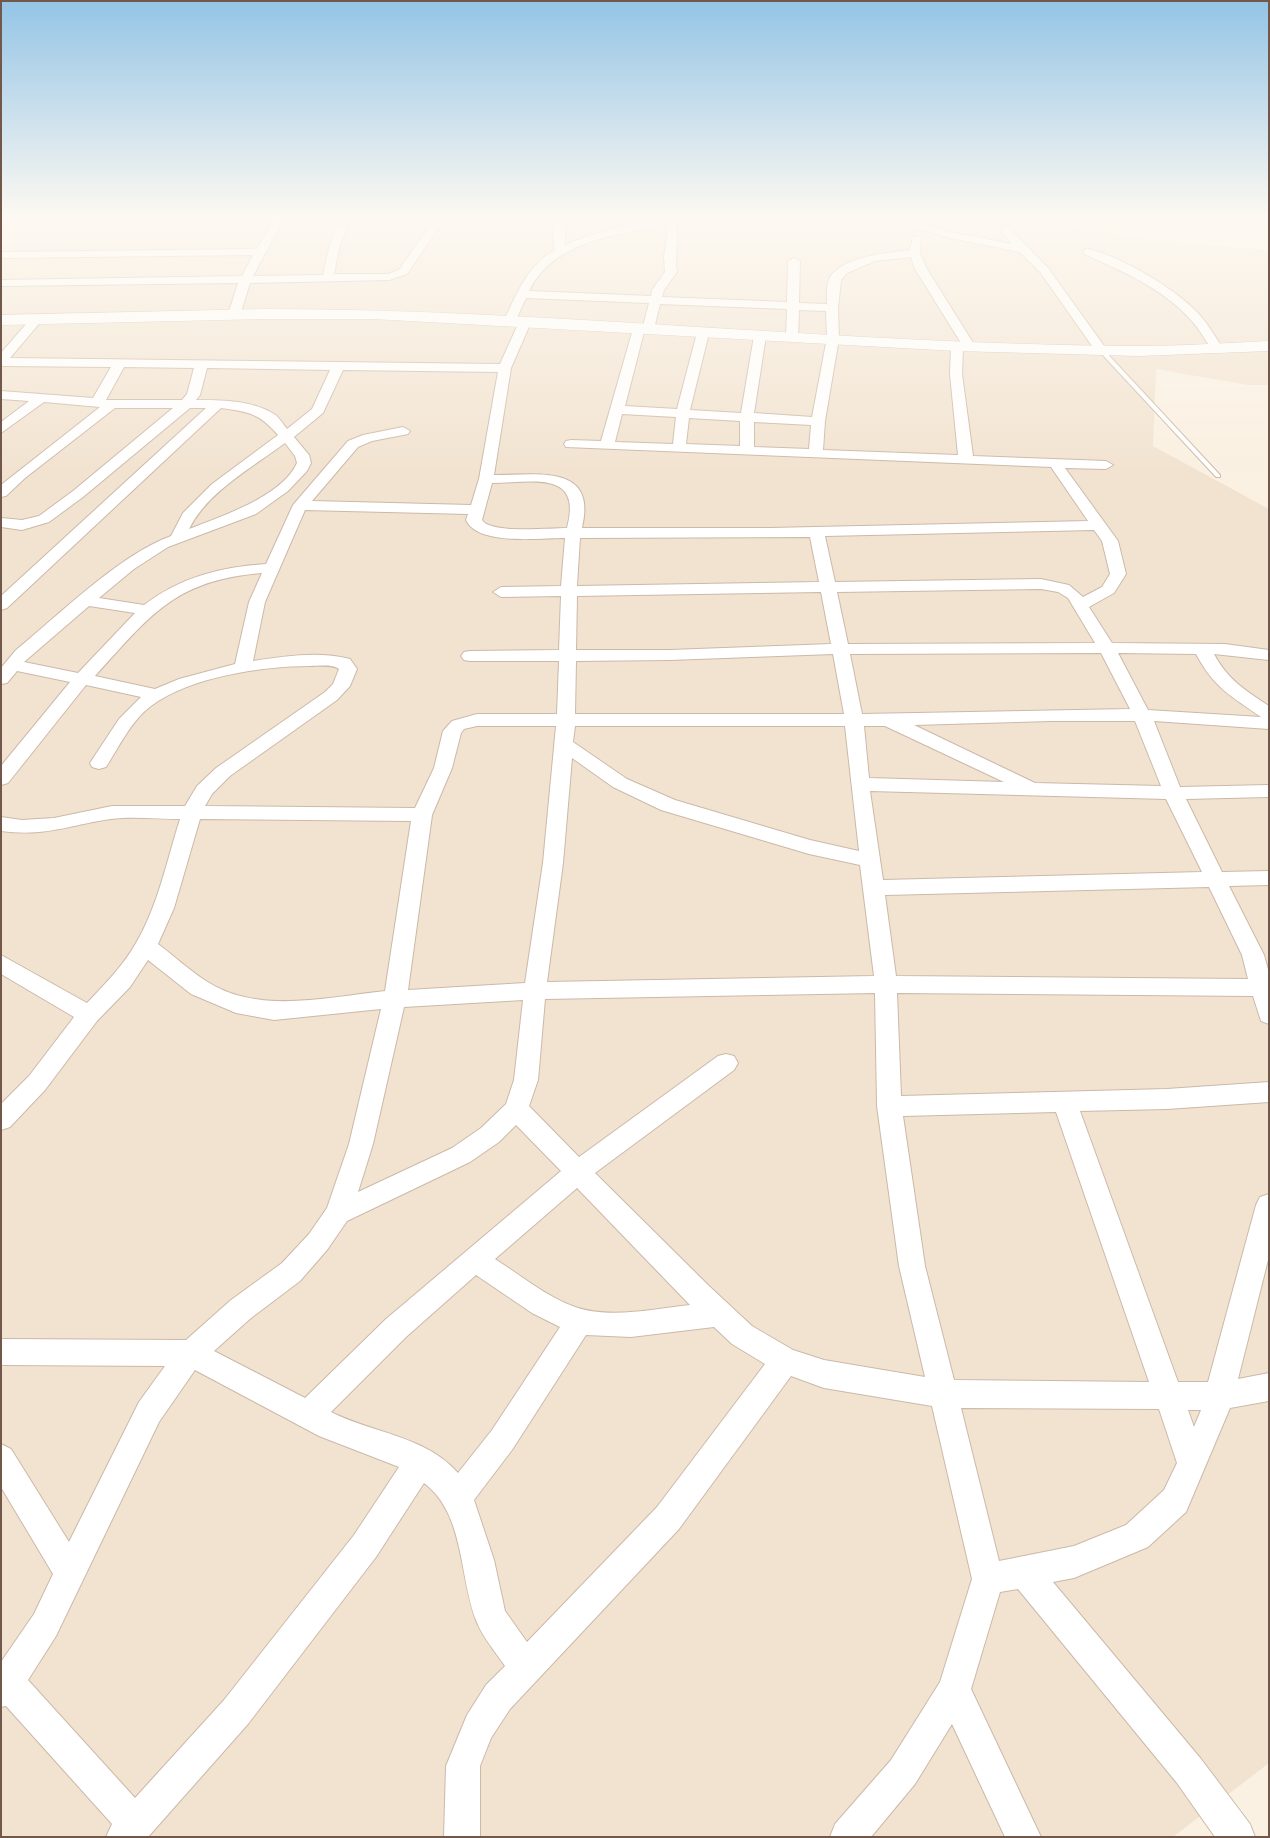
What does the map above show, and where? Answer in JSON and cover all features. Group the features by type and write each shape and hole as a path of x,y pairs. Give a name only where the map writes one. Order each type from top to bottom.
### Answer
{"street":[{"path":"234,315 239,301"},
{"path":"522,301 505,368 486,479 474,520 475,524 483,530 498,533 817,532 1098,525"},
{"path":"652,301 832,308"},
{"path":"607,446 644,329 656,301"},
{"path":"792,337 793,301"},
{"path":"816,454 818,421 833,338 833,301"},
{"path":"938,301 963,346 956,374 966,459"},
{"path":"1066,301 1101,350"},
{"path":"1177,301 1195,317 1217,348"},
{"path":"1,320 234,315 382,315 963,346 1101,350 1269,346"},
{"path":"1,362 37,319"},
{"path":"679,448 683,413 703,333"},
{"path":"746,451 747,417 760,336"},
{"path":"1,362 505,368"},
{"path":"1,493 105,404 120,363"},
{"path":"1,522 22,525 44,519 78,494 185,405 193,395 202,363"},
{"path":"177,539 188,516 217,487 303,425 318,410 339,365"},
{"path":"1,395 105,404 218,404 261,412 288,436 302,455 304,463 302,468 283,488 251,511 148,552 22,654 1,679"},
{"path":"1,428 42,398"},
{"path":"1,605 218,404"},
{"path":"618,410 818,421"},
{"path":"243,668 257,602 300,505 353,444 368,438 403,431"},
{"path":"571,444 1106,465"},
{"path":"1055,463 1110,541 1118,574 1108,590 1080,605"},
{"path":"338,1213 461,1155 490,1135 516,1109 526,1080 535,991 553,863 564,744 572,533 578,514 577,500 571,487 566,483 555,480 486,479"},
{"path":"300,505 477,510"},
{"path":"817,532 854,719 860,784 886,984 888,1106 912,1266 988,1579 954,1690 903,1772 848,1837"},
{"path":"1,779 64,699 147,610 170,593 213,575 231,571 272,568"},
{"path":"501,592 1040,584 1068,590 1080,605 1107,648 1142,715 1173,793 1215,878 1261,955 1260,988 1269,1015"},
{"path":"86,601 147,610"},
{"path":"470,656 670,655 839,649 1107,648 1202,648 1256,652 1269,655"},
{"path":"1202,648 1215,673 1230,688 1269,714"},
{"path":"1,1120 37,1083 89,1015 122,981 146,946 163,908 192,812 204,790 223,772 332,696 341,686 348,669 344,663 317,660 243,668 189,682 145,702 135,712 99,763"},
{"path":"13,665 159,695"},
{"path":"420,1462 365,1546 236,1712 129,1831 4,1687 45,1625 149,1412 191,1353 241,1309 291,1272 318,1242 338,1213 361,1144 395,999 422,815 443,768 452,731 458,725 477,720 887,720 1142,715 1269,723"},
{"path":"887,720 1036,789"},
{"path":"564,744 620,783 668,805 809,847 870,860"},
{"path":"860,784 1173,793 1269,791"},
{"path":"1,824 22,827 54,825 112,812 422,815"},
{"path":"874,888 1269,878"},
{"path":"146,946 198,988 236,1004 274,1011 395,999 535,991 886,984 1260,988"},
{"path":"3,966 89,1015"},
{"path":"308,1415 396,1328 577,1172 726,1063"},
{"path":"888,1106 1167,1099 1269,1092"},
{"path":"1064,1102 1192,1463"},
{"path":"516,1109 742,1335 785,1361 824,1374 944,1394 1218,1396 1269,1387"},
{"path":"988,1579 1074,1562 1137,1536 1175,1501 1214,1415 1269,1205"},
{"path":"475,1260 562,1314 578,1321 612,1324 720,1314"},
{"path":"458,1497 502,1440 578,1321"},
{"path":"1,1352 191,1353 308,1415 420,1462 444,1479 458,1497 478,1560 491,1618 526,1667"},
{"path":"462,1837 463,1766 479,1727 498,1697 668,1518 785,1361"},
{"path":"1,1459 70,1573"},
{"path":"1024,1572 1189,1771 1237,1837"},
{"path":"954,1690 1023,1837"}],"lane":[{"path":"1101,350 1218,476"}],"shaded area":[{"path":"1,301 1269,301 1269,385 1248,385 1156,369 1153,446 1269,509 1269,1763 1173,1837 1,1837"}]}
